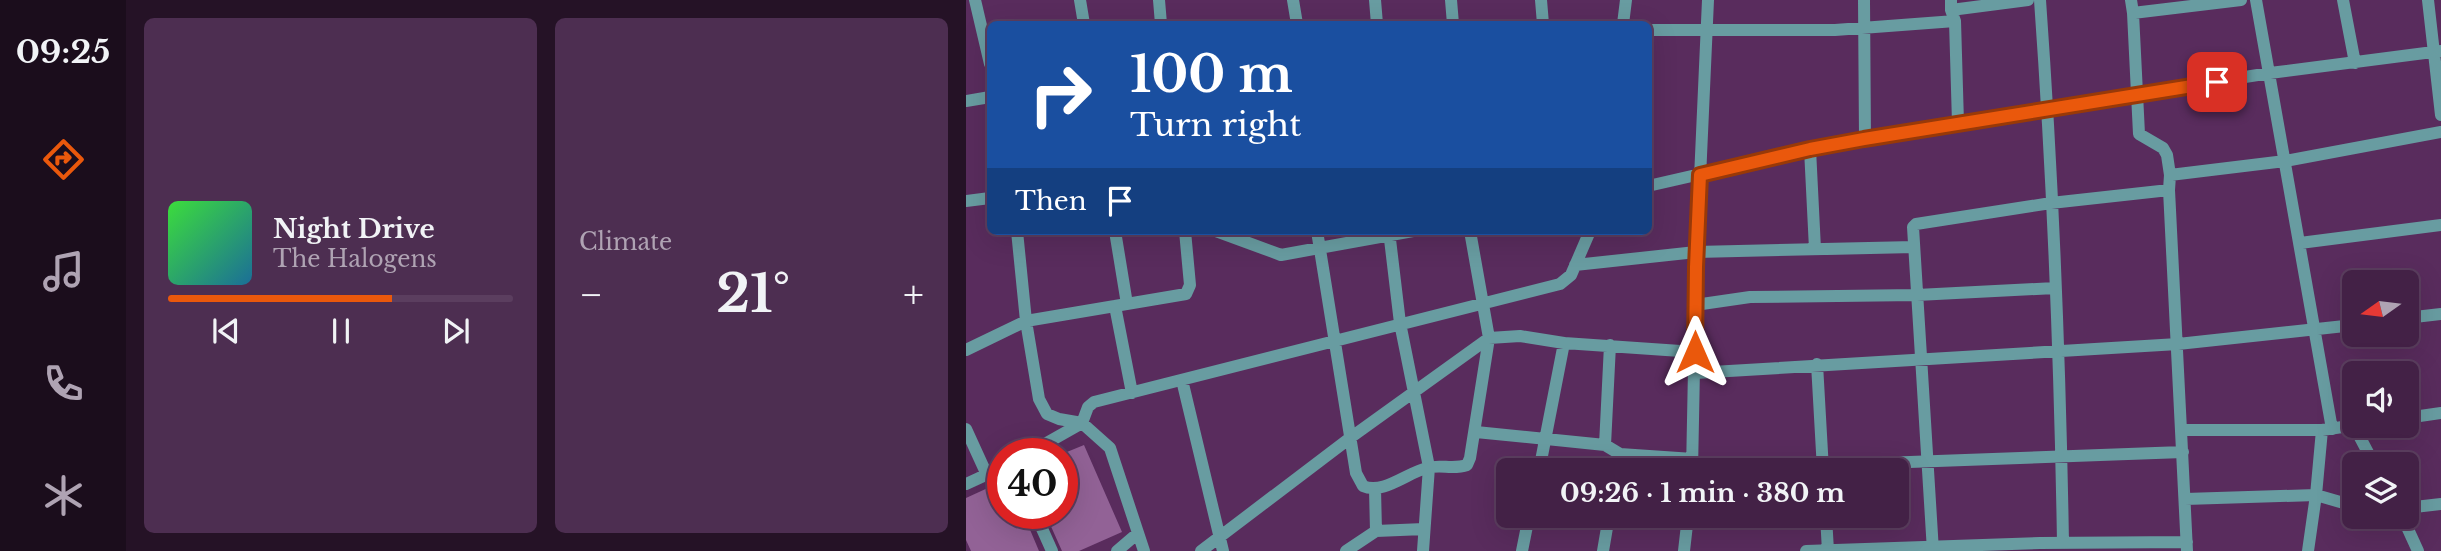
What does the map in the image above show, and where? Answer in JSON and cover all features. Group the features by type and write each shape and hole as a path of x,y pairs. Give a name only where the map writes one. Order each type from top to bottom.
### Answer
{"street":[{"path":"975,0 987,47"},
{"path":"1080,0 1084,21"},
{"path":"1159,0 1161,21"},
{"path":"1293,0 1296,21"},
{"path":"1375,0 1377,21"},
{"path":"1451,0 1453,21"},
{"path":"1541,0 1543,21"},
{"path":"1623,21 1626,0"},
{"path":"1692,458 1696,252 1708,0"},
{"path":"1864,0 1864,139"},
{"path":"1652,30 1864,27 1953,10 2028,0"},
{"path":"2040,0 2048,110 2063,543"},
{"path":"1806,551 2040,547 2063,543 2187,547 2167,155 2162,148 2139,134 2132,6 2241,0"},
{"path":"2256,0 2315,329 2327,429 2308,551"},
{"path":"2343,0 2355,63"},
{"path":"2428,0 2437,51 2441,115"},
{"path":"1953,10 1958,123"},
{"path":"1652,185 1864,139 2270,73 2437,51"},
{"path":"966,101 987,98"},
{"path":"2169,175 2285,161 2441,132"},
{"path":"1810,149 1815,249"},
{"path":"1933,549 1913,228 1917,223 2051,203 2169,190"},
{"path":"966,201 987,198"},
{"path":"2300,243 2441,225"},
{"path":"1017,235 1026,321 1042,407 1052,417 1082,423 1110,448 1144,551"},
{"path":"1115,235 1132,393"},
{"path":"966,350 1026,321 1182,295 1189,291 1185,235"},
{"path":"1227,235 1281,255 1380,235"},
{"path":"1318,235 1359,480 1363,486 1376,489 1429,467 1458,468 1466,465 1476,432 1489,338 1472,235"},
{"path":"1389,235 1400,323 1429,467 1423,551"},
{"path":"1056,438 1082,423 1085,413 1094,402 1560,284 1571,275 1588,235"},
{"path":"1575,265 1696,252 1914,247"},
{"path":"1695,304 1750,297 1917,295 2055,288"},
{"path":"2419,317 2441,314"},
{"path":"1695,373 2178,344 2342,326"},
{"path":"1201,551 1350,438 1489,338 1520,336 1695,352"},
{"path":"1541,458 1564,342"},
{"path":"1605,445 1610,345"},
{"path":"1816,364 1822,458"},
{"path":"1182,380 1223,551"},
{"path":"2419,416 2441,413"},
{"path":"2182,430 2342,427"},
{"path":"966,429 987,475 966,484"},
{"path":"1476,432 1605,445 1620,454 1642,458"},
{"path":"1909,463 2183,452"},
{"path":"1619,458 1620,454"},
{"path":"1376,489 1376,531"},
{"path":"2185,499 2316,495 2342,503"},
{"path":"2419,507 2441,504"},
{"path":"1522,551 1527,528"},
{"path":"1603,551 1607,528"},
{"path":"1684,551 1687,528"},
{"path":"1827,528 1828,551"},
{"path":"1042,529 1052,551"},
{"path":"1346,551 1376,531 1424,529"},
{"path":"2408,529 2418,551"},
{"path":"1117,551 1138,533"}],"building":[{"path":"1084,445 1122,532 1079,551 1062,551 1052,529 1078,529 1078,447"},
{"path":"987,488 987,529 1030,529 1039,551 971,551 966,540 966,498"}],"route":[{"path":"1695,352 1700,175 1864,139 2217,82"}]}
